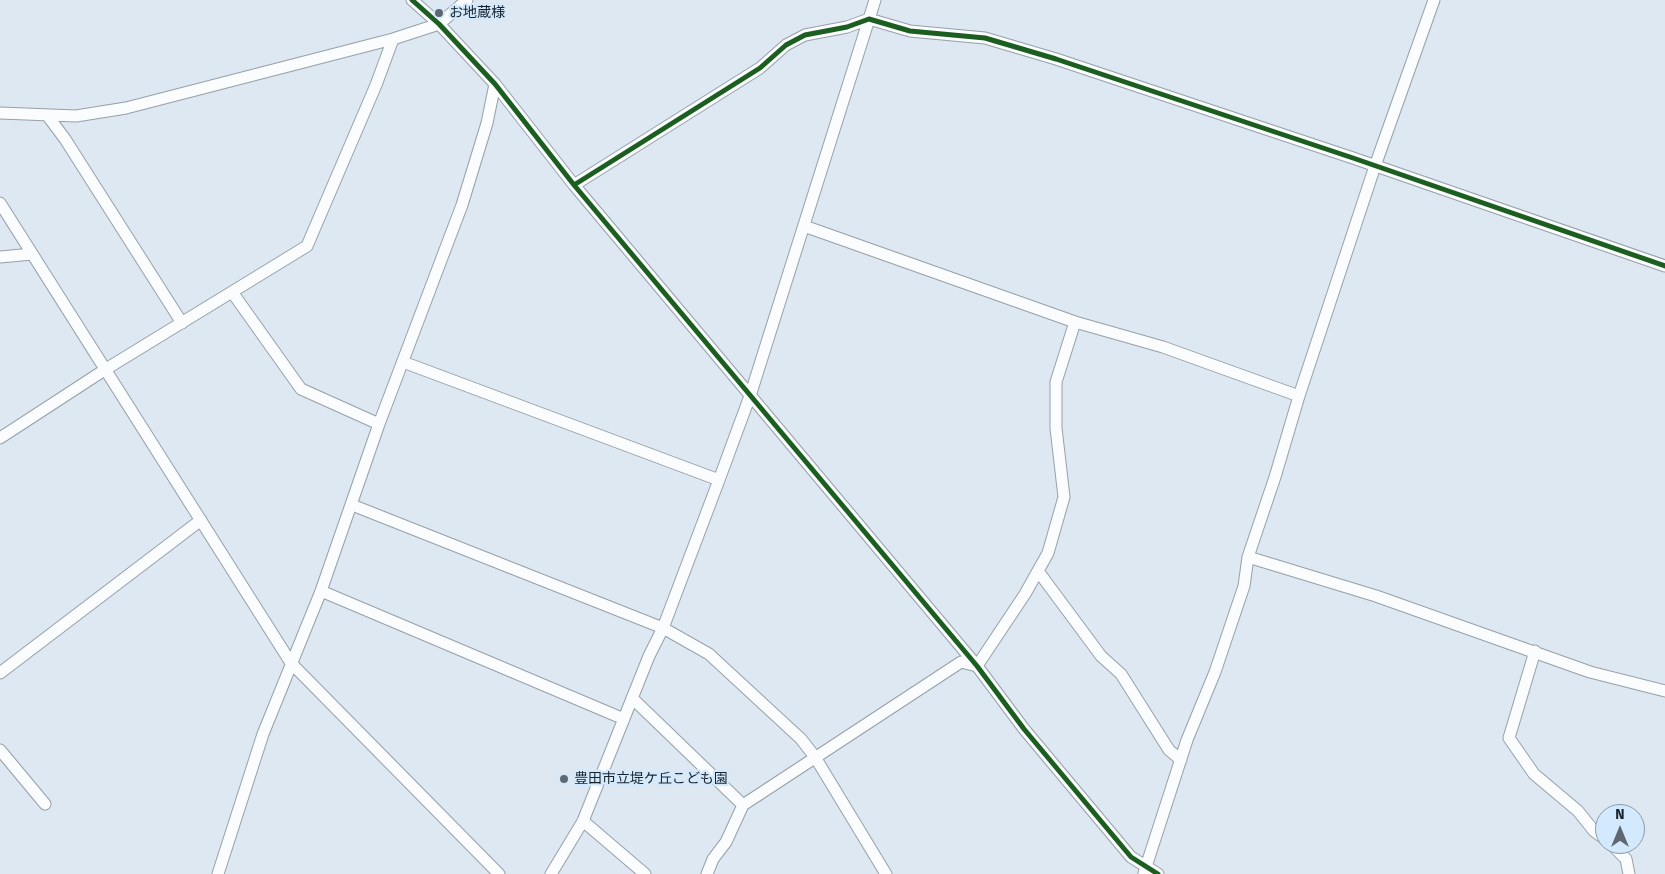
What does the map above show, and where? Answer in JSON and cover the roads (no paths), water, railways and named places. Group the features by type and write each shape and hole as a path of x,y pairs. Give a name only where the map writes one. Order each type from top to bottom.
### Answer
{"street":[{"path":"412,0 440,24 495,84 574,185 977,666 1024,729 1131,857 1144,871 1158,874"},
{"path":"0,114 76,116 126,108 393,39 440,24 467,0"},
{"path":"551,874 583,821 649,656 663,628 719,480 750,396 875,0"},
{"path":"1144,871 1181,760 1244,586 1248,557 1275,477 1299,396 1375,166 1434,0"},
{"path":"574,185 760,68 786,46 805,35 847,27 869,19 910,32 985,38 1012,46 1375,166 1665,266"},
{"path":"0,438 106,369 307,246 376,85 393,39"},
{"path":"218,874 263,734 321,591 379,424 462,205 487,123 495,84"},
{"path":"47,115 65,139 182,323"},
{"path":"0,203 291,663 500,874"},
{"path":"804,226 1075,322 1163,347 1299,396"},
{"path":"0,258 32,254"},
{"path":"232,292 301,389 379,424"},
{"path":"977,666 1048,553 1064,497 1056,428 1056,382 1075,322"},
{"path":"403,362 719,480"},
{"path":"352,505 663,628 710,654 801,739 815,756 886,874"},
{"path":"0,673 201,520"},
{"path":"1248,557 1376,596 1590,672 1665,691"},
{"path":"1038,571 1101,656 1121,674 1169,750 1181,760"},
{"path":"321,591 624,719"},
{"path":"1535,652 1509,738 1534,774 1578,811 1595,832"},
{"path":"707,874 713,859 726,842 743,805 815,756 962,662 977,666"},
{"path":"632,698 743,805"},
{"path":"0,750 45,804"},
{"path":"583,821 645,874"},
{"path":"1622,854 1626,858 1629,874"}],"place":[{"name":"お地蔵様","path":"439,13"},
{"name":"豊田市立堤ケ丘こども園","path":"564,779"}]}
